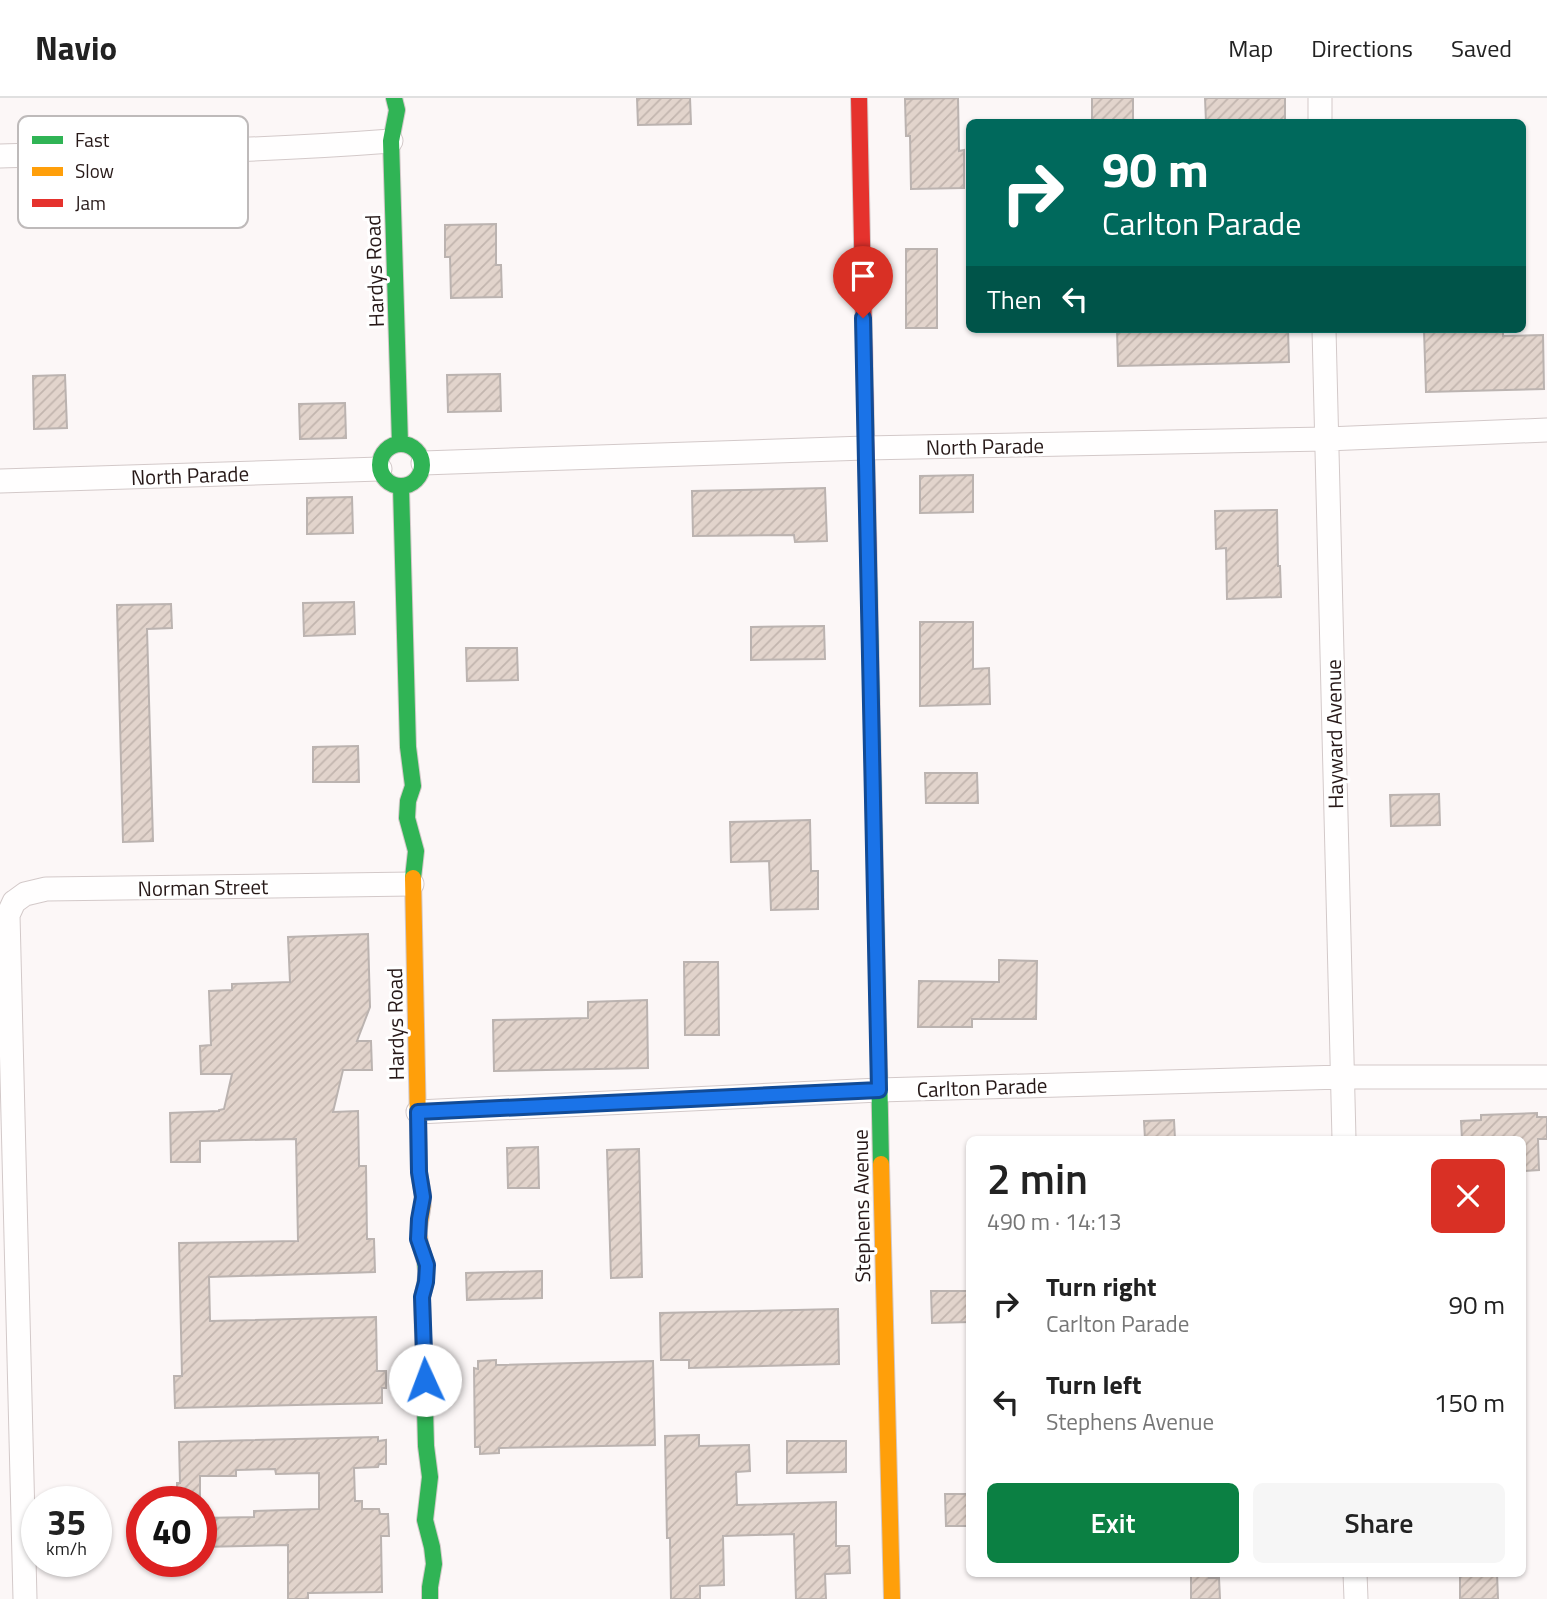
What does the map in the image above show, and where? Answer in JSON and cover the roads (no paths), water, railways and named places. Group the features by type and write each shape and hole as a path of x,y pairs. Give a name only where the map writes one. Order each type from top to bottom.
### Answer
{"street":[{"name":"Hardys Road","path":"394,98 397,110 391,141 400,444"},
{"name":"Stephens Avenue","path":"859,98 892,1599"},
{"path":"1320,98 1320,119"},
{"path":"248,149 391,141"},
{"path":"0,156 18,155"},
{"name":"Hayward Avenue","path":"1324,333 1344,1136"},
{"name":"North Parade","path":"423,463 865,449 1327,439 1547,430"},
{"path":"400,444 410,446 419,453 423,463 421,475 413,484 401,487 391,485 380,469 381,457 388,448 400,444"},
{"name":"North Parade","path":"0,481 380,469"},
{"name":"Hardys Road","path":"401,487 408,747 412,786 407,818 416,851 412,884 419,1172 423,1197 418,1239 427,1265 422,1297 426,1446 430,1477 425,1520 434,1564 430,1599"},
{"name":"Norman Street","path":"7,898 46,889 412,884"},
{"path":"7,898 25,1599"},
{"name":"Carlton Parade","path":"418,1112 879,1090 1343,1077 1547,1077"},
{"path":"1355,1577 1356,1599"}]}
